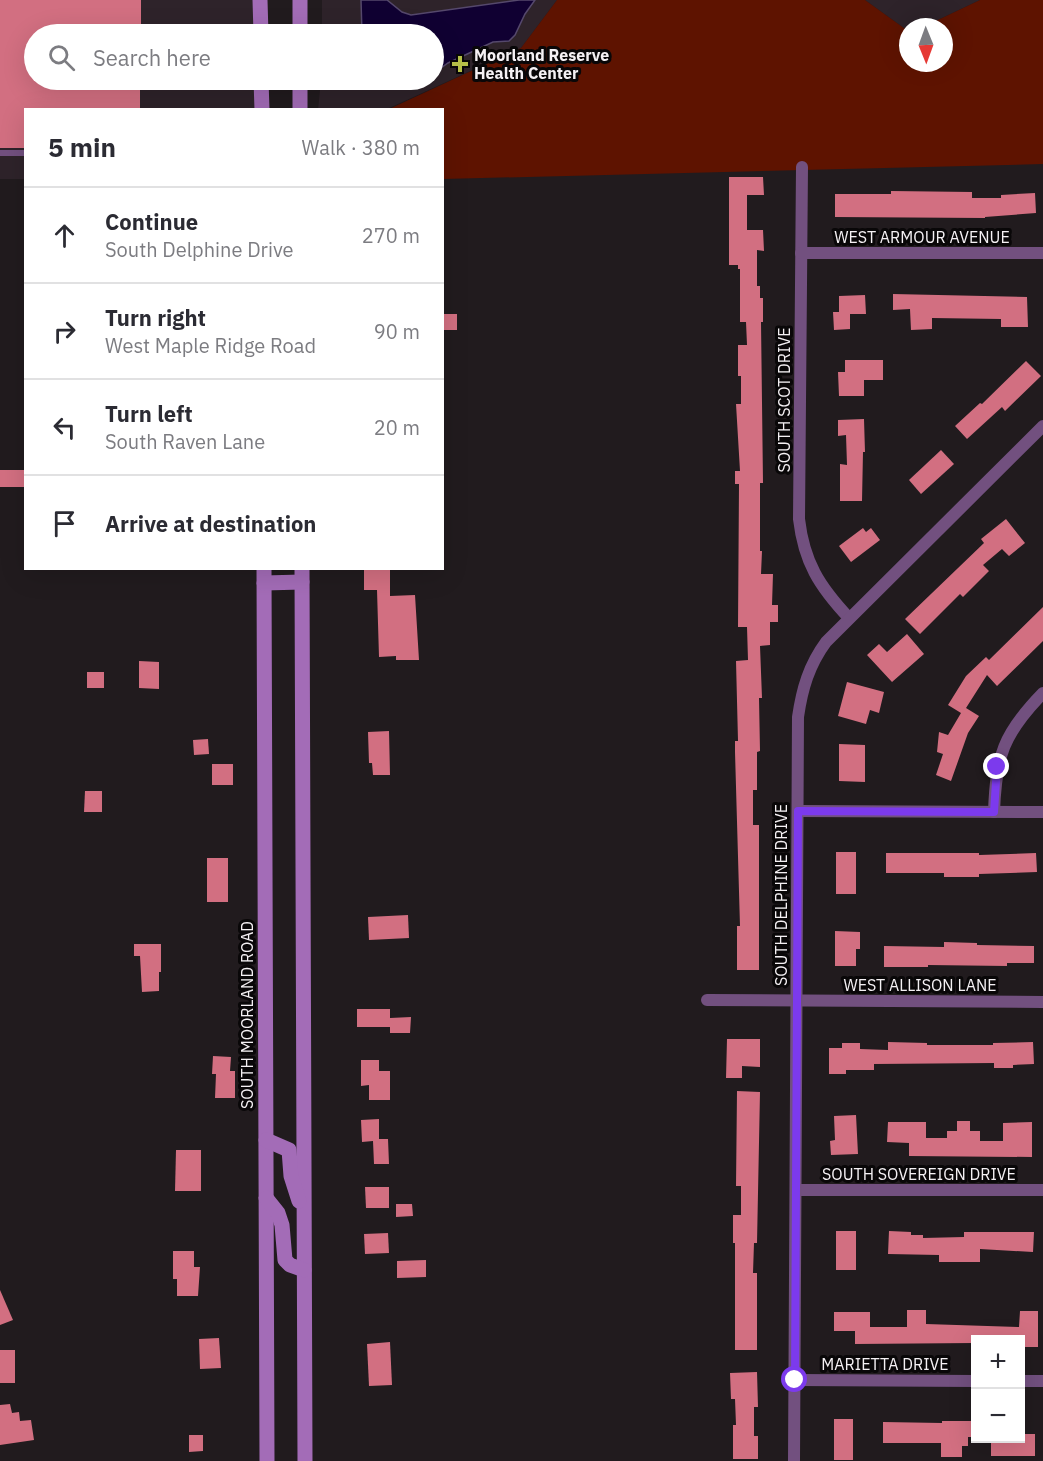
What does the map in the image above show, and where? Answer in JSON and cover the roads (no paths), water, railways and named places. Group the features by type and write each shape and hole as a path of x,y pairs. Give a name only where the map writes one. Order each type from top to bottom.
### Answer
{"main road":[{"path":"260,0 261,24"},
{"path":"300,0 300,24"},
{"path":"261,90 262,108"},
{"path":"300,90 300,108"},
{"path":"264,575 302,575 305,1461"},
{"name":"SOUTH MOORLAND ROAD","path":"264,575 267,1461"},
{"path":"266,1140 289,1150 291,1176 304,1215"},
{"path":"266,1198 278,1213 282,1224 285,1260 290,1265 304,1270"}],"street":[{"name":"SOUTH SCOT DRIVE","path":"802,167 800,519 802,540 819,583 849,618"},
{"name":"WEST ARMOUR AVENUE","path":"801,253 1043,253"},
{"name":"SOUTH DELPHINE DRIVE","path":"794,1461 798,717 801,696 814,658 826,642 1043,426"},
{"path":"994,812 995,780 1002,750 1023,713 1043,693"},
{"path":"798,811 1043,812"},
{"name":"WEST ALLISON LANE","path":"707,1000 1043,1002"},
{"name":"SOUTH SOVEREIGN DRIVE","path":"796,1190 1043,1190"},
{"name":"MARIETTA DRIVE","path":"795,1380 971,1381"},
{"path":"1025,1381 1043,1381"}],"lane":[{"path":"0,153 24,153"}],"place":[{"name":"Moorland Reserve Health Center","path":"460,64"}]}
